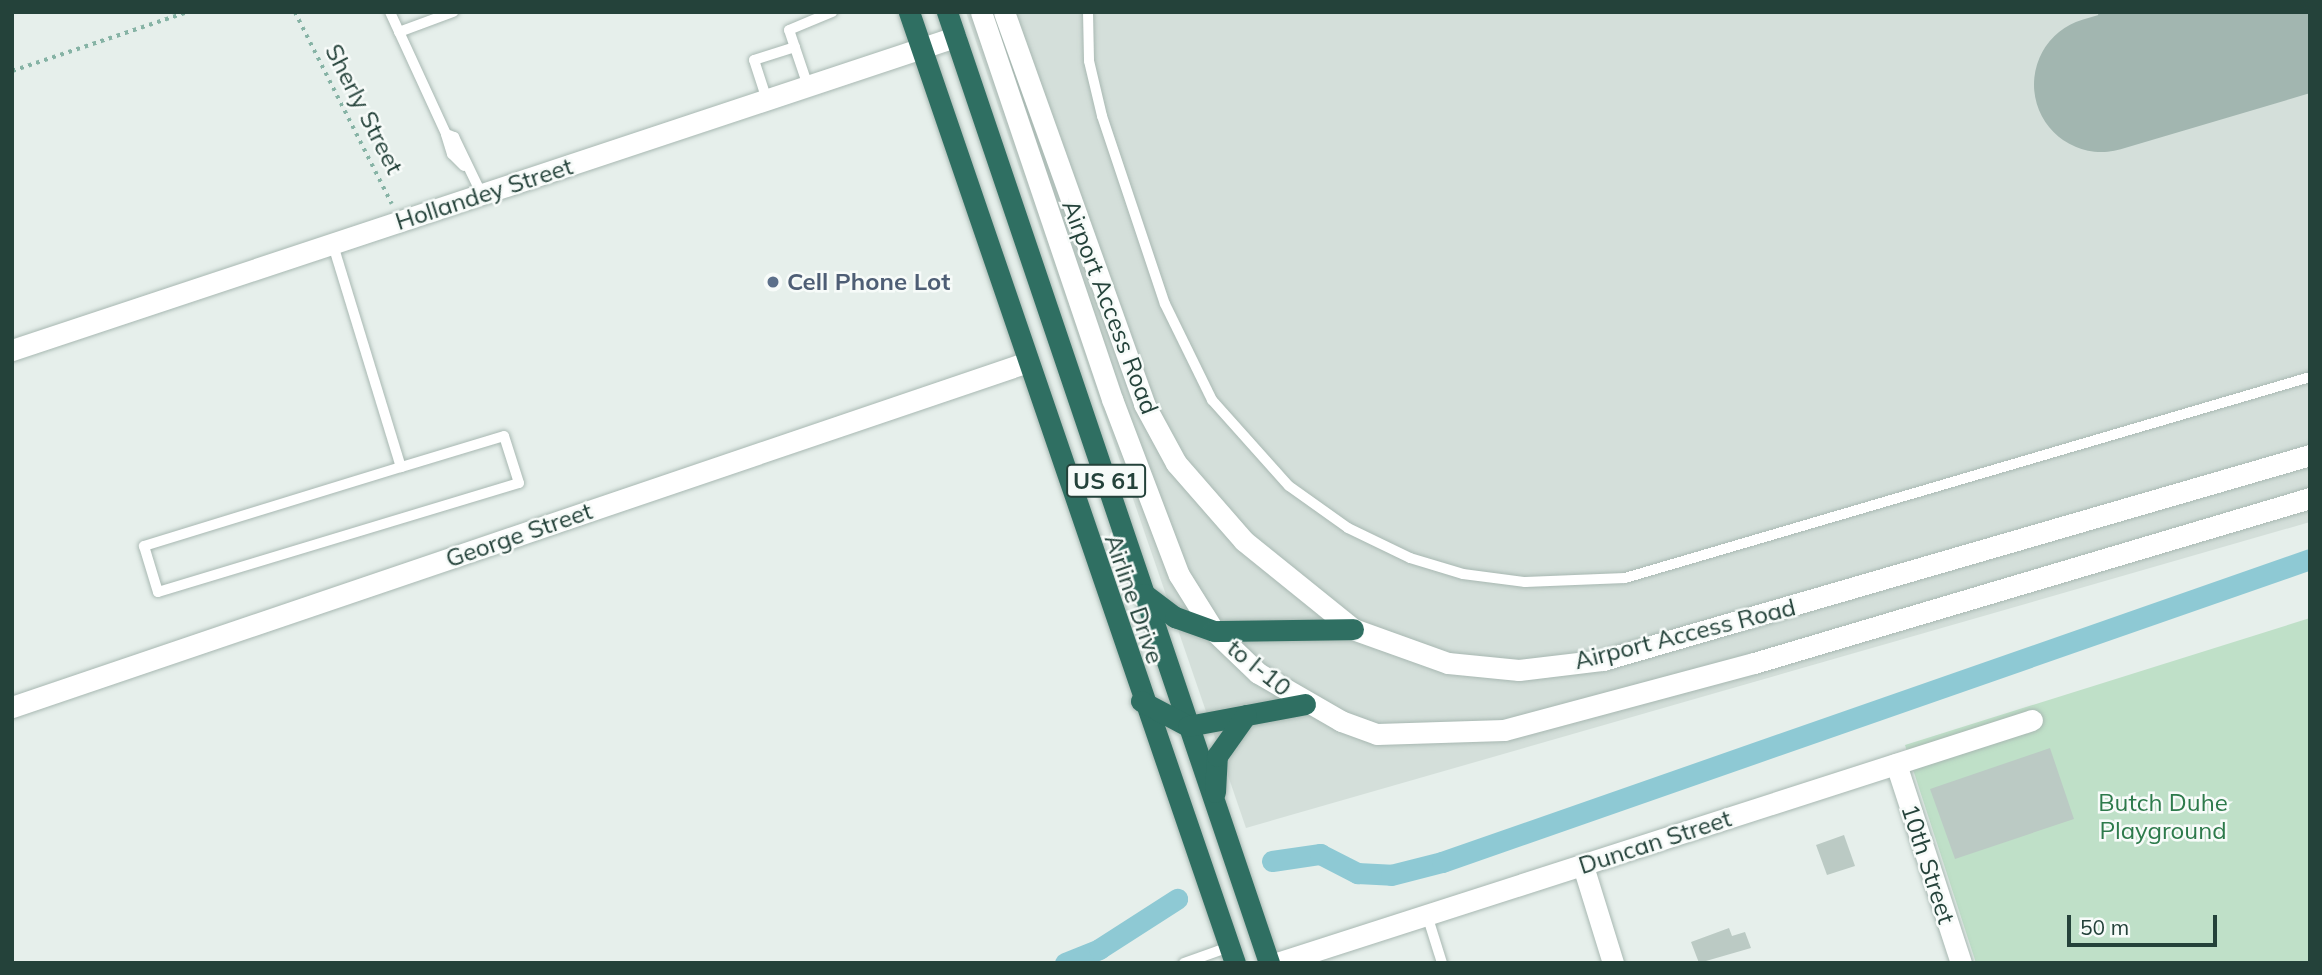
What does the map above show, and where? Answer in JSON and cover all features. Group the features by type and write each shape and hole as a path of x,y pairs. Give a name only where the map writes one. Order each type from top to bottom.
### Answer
{"highway":[{"name":"Airline Drive","path":"909,12 1141,701 1232,955"},
{"name":"Airline Drive","path":"947,12 1269,963"},
{"path":"1144,594 1175,617 1214,631 1353,629"},
{"path":"1141,701 1188,726 1306,704"},
{"path":"1215,805 1217,756 1246,715"}],"street":[{"name":"Airport Access Road","path":"981,12 1121,424 1179,575 1214,631"},
{"name":"Airport Access Road","path":"1004,12 1144,404 1176,463 1244,541 1353,629 1448,663 1519,670 1603,660 2310,455"},
{"name":"Hollandey Street","path":"12,350 956,37"},
{"name":"George Street","path":"12,707 1026,363"},
{"name":"Airport Access Road","path":"1306,704 1377,734 1504,730 1754,663 2310,498"},
{"name":"to I-10","path":"1214,631 1258,673 1306,704"},
{"name":"Duncan Street","path":"1277,963 2032,720"},
{"name":"10th Street","path":"1896,764 1961,963"},
{"path":"1583,866 1613,963"}],"lane":[{"path":"390,12 446,134 454,136 464,166 482,195"},
{"path":"399,32 453,12"},
{"path":"808,86 789,30 832,12"},
{"path":"1088,12 1089,61 1102,116 1165,304 1212,400 1289,486 1348,528 1410,558 1463,574 1564,583 1625,578 2310,377"},
{"path":"767,100 754,60 794,47"},
{"path":"333,245 401,467"},
{"path":"504,436 519,483 158,592 144,545 401,467 504,436"},
{"path":"1427,915 1442,963"},
{"path":"1184,963 1232,955"}],"path":[{"path":"12,71 187,12"},
{"name":"Sherly Street","path":"295,12 402,222"}],"shaded area":[{"path":"966,12 2310,12 2310,522 1246,828"}],"green space":[{"name":"Butch Duhe Playground","path":"2310,618 2310,963 1976,963 1905,745"}],"building":[{"path":"2050,748 2074,819 1955,859 1930,789"},
{"path":"1844,835 1855,866 1827,875 1816,845"},
{"path":"1729,928 1732,936 1745,932 1751,948 1699,963 1691,942"}],"waterway":[{"path":"1272,861 1320,854 1357,873 1391,875 1442,862 2310,559"},
{"path":"1065,963 1099,949 1177,899"}],"taxiway":[{"path":"2125,12 2142,72"}],"runway":[{"path":"2101,84 2310,22"}],"place":[{"name":"Cell Phone Lot","path":"773,282"}]}
